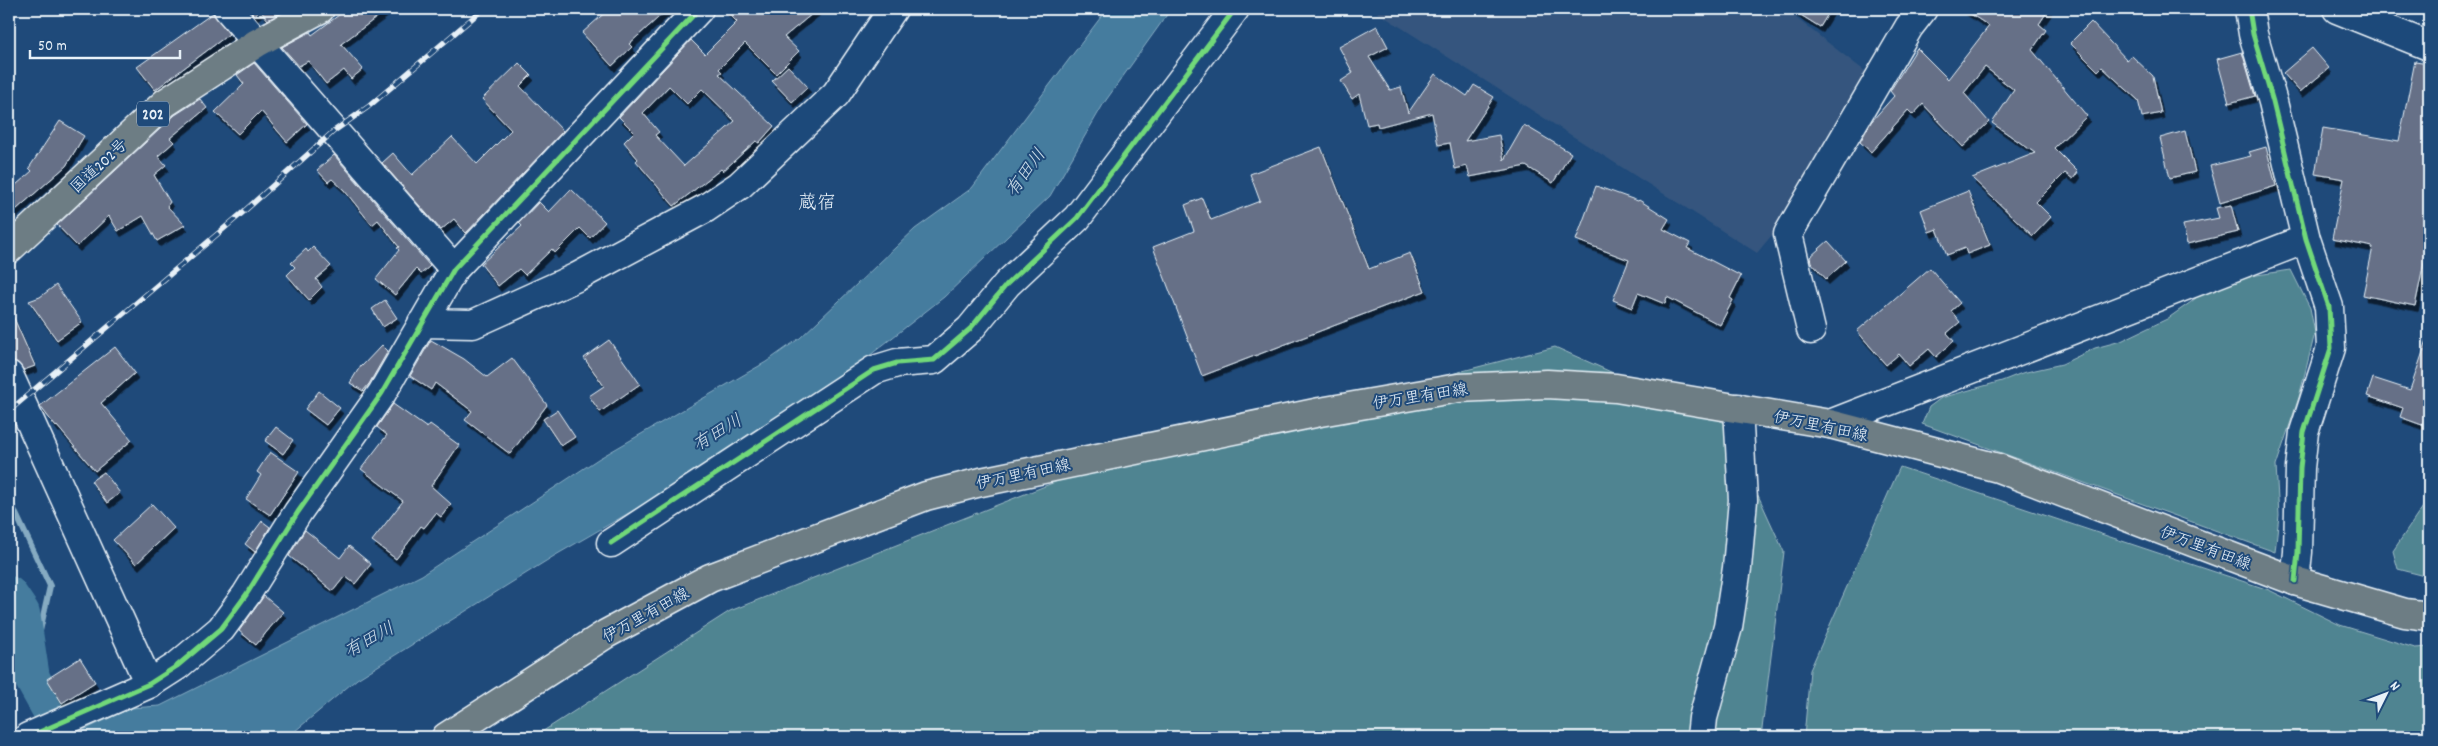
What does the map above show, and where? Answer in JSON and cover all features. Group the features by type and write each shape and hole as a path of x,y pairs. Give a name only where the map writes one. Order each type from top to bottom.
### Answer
{"main road":[{"name":"国道202号","path":"9,249 165,103 257,43 320,9"},
{"name":"伊万里有田線","path":"446,737 606,634 710,578 926,496 981,482 1320,412 1458,388 1547,384 1616,388 1830,424 1998,468 2295,581 2404,614 2429,616"}],"street":[{"path":"228,9 454,269"},
{"path":"28,737 150,684 177,666 221,629 246,595 298,512 382,393 454,269 699,9"},
{"path":"422,324 473,324 577,277 706,208 740,185 836,94 893,9"},
{"path":"610,543 874,370 897,363 934,360 970,329 1007,284 1077,218 1235,9"},
{"path":"1811,330 1788,234 1909,26 1923,9"},
{"path":"2249,9 2253,34 2273,102 2306,239 2329,307 2331,348 2304,432 2300,468 2298,552 2295,581"},
{"path":"2337,9 2429,46"},
{"path":"1830,424 2306,239"},
{"path":"9,375 150,684"},
{"path":"1701,737 1703,718 1728,627 1737,568 1743,500 1738,408"}],"shaded area":[{"path":"1372,9 1799,9 1796,18 1870,75 1791,212 1757,253"}],"green space":[{"path":"2291,270 2310,308 2315,333 2299,397 2276,466 2279,515 2275,552 1922,424 1929,407 1941,398 2002,381 2022,373 2062,364 2095,348 2121,341 2167,319 2209,287 2257,275"},
{"path":"1555,347 1725,423 1784,552 1761,737 534,737 730,611 1093,467"},
{"path":"1900,467 2269,590 2340,625 2415,648 2429,647 2429,737 1804,737 1810,670"},
{"path":"2429,498 2429,577 2398,569 2393,551"}],"water":[{"name":"有田川","path":"1107,9 1171,9 1104,103 1050,196 944,297 813,400 660,495 554,556 357,679 288,737 69,737 131,708 160,706 422,575 598,459 766,362 800,338 915,229 972,188"}],"building":[{"path":"248,9 288,9 268,20 260,10 254,15"},
{"path":"347,9 388,9 341,44 363,69 351,79 344,70 326,84 308,61 299,66 282,47 310,32 312,35"},
{"path":"609,9 668,9 629,44 632,47 612,66 582,33"},
{"path":"724,9 818,9 784,37 799,51 776,74 745,43 719,69 722,72 719,74 774,126 759,143 756,141 723,171 721,169 674,206 636,161 638,159 624,142 634,132 619,117 691,40 705,54 737,22","holes":["669,86 687,104 702,89 735,121 684,166 655,135 659,132 643,113"]},
{"path":"1791,9 1831,9 1820,27"},
{"path":"1963,9 2049,9 2039,24 2046,30 2032,50 2087,116 2054,148 2078,172 2073,179 2065,173 2036,202 2051,217 2033,236 1972,178 2035,153 1992,123 2014,90 1985,67 1964,93 1989,122 1963,147 1923,104 1913,115 1908,110 1871,152 1860,142 1871,122 1894,96 1890,91 1917,48 1948,79 1989,26"},
{"path":"213,13 229,34 155,90 137,67"},
{"path":"2091,22 2127,60 2132,56 2153,76 2161,113 2142,117 2138,100 2102,67 2098,71 2070,43"},
{"path":"1377,26 1388,47 1369,57 1390,90 1401,87 1408,113 1435,74 1467,96 1474,85 1494,97 1465,141 1499,135 1504,160 1524,125 1571,153 1553,183 1526,166 1470,177 1467,166 1455,169 1450,143 1438,145 1432,113 1378,127 1377,123 1367,125 1359,94 1352,99 1341,81 1353,73 1339,47"},
{"path":"2312,48 2329,68 2300,92 2283,73"},
{"path":"2242,52 2255,96 2229,103 2217,59"},
{"path":"2415,61 2429,63 2429,258 2425,258 2415,306 2363,295 2373,247 2332,239 2344,179 2315,174 2323,128 2399,141"},
{"path":"254,63 307,124 287,142 261,111 238,134 215,112 244,84 237,75"},
{"path":"519,63 531,75 520,86 563,131 466,233 454,219 441,230 382,163 393,153 412,175 452,137 477,164 511,130 482,99"},
{"path":"788,66 808,87 792,102 772,81"},
{"path":"200,99 207,108 170,138 174,142 158,156 166,165 154,175 170,202 167,206 185,225 157,241 143,216 118,231 109,216 77,246 57,225 175,115"},
{"path":"60,121 84,136 66,166 9,216 9,191 32,171 29,168"},
{"path":"2185,131 2195,172 2170,178 2160,138"},
{"path":"1321,147 1369,269 1410,253 1425,291 1202,376 1153,247 1194,231 1185,205 1202,198 1211,220 1260,201 1250,174"},
{"path":"2266,147 2276,186 2220,203 2210,166 2251,156 2249,152"},
{"path":"334,155 430,266 421,274 416,269 395,295 376,279 399,250 397,248 399,247 378,220 372,225 344,190 332,179 328,182 317,170"},
{"path":"1596,186 1639,200 1669,219 1663,229 1690,243 1687,248 1741,276 1730,298 1733,300 1720,325 1667,297 1665,304 1638,293 1632,308 1613,300 1629,260 1576,240"},
{"path":"571,189 605,222 590,238 580,228 555,253 552,249 525,275 519,269 498,286 481,264 522,226 519,223 539,202 549,212"},
{"path":"1968,191 1990,245 1967,254 1965,248 1947,255 1937,229 1929,232 1921,210"},
{"path":"2231,205 2238,232 2187,244 2183,225 2219,218 2216,208"},
{"path":"1828,241 1846,261 1826,279 1811,262 1810,257"},
{"path":"313,247 331,266 316,279 322,287 309,300 287,275 295,267 291,263 306,249 308,252"},
{"path":"1930,268 1960,303 1951,311 1960,322 1947,333 1954,341 1936,357 1929,349 1909,366 1899,354 1886,365 1857,331"},
{"path":"56,285 82,322 57,340 29,301 40,297"},
{"path":"385,300 397,318 383,327 372,309"},
{"path":"9,307 35,366 24,370 14,361 9,349"},
{"path":"431,340 464,359 487,377 512,358 547,405 510,454 465,420 472,411 435,383 431,390 410,376"},
{"path":"609,340 640,384 600,412 589,396 604,386 584,358"},
{"path":"2427,340 2429,341 2429,405 2422,425 2400,417 2403,408 2367,396 2373,378 2410,390"},
{"path":"382,345 388,351 363,391 350,383 361,365"},
{"path":"115,347 135,373 101,403 132,440 95,471 40,406"},
{"path":"319,391 340,408 326,425 305,409"},
{"path":"393,404 427,428 430,424 459,445 431,486 451,504 441,517 436,513 424,528 421,526 396,559 372,541 403,501 361,469 387,435 377,427"},
{"path":"557,410 575,437 561,446 543,419"},
{"path":"276,427 293,440 283,454 265,441"},
{"path":"270,452 299,472 270,515 246,499 261,475 257,472"},
{"path":"104,472 120,493 107,503 91,481"},
{"path":"152,504 174,528 136,564 113,540"},
{"path":"262,521 270,527 255,552 245,544"},
{"path":"305,530 340,558 349,546 371,564 355,584 345,576 333,591 289,556"},
{"path":"264,596 283,612 256,645 239,631"},
{"path":"80,658 95,682 62,703 47,679"}],"waterway":[{"path":"9,499 50,586 32,667 60,717"},
{"path":"9,594 22,613 32,678 65,737"}],"railway":[{"path":"9,411 241,214 334,131 368,107 483,9"}],"cycle path":[{"path":"28,737 149,684 177,666 221,629 246,595 298,512 382,393 454,269 699,9"},
{"path":"611,543 874,370 897,363 934,360 970,329 1007,284 1077,218 1235,9"},
{"path":"2249,9 2253,34 2273,102 2306,239 2329,307 2331,348 2304,432 2300,468 2298,552 2295,581"}],"district":[{"name":"蔵宿","path":"817,201"}]}
